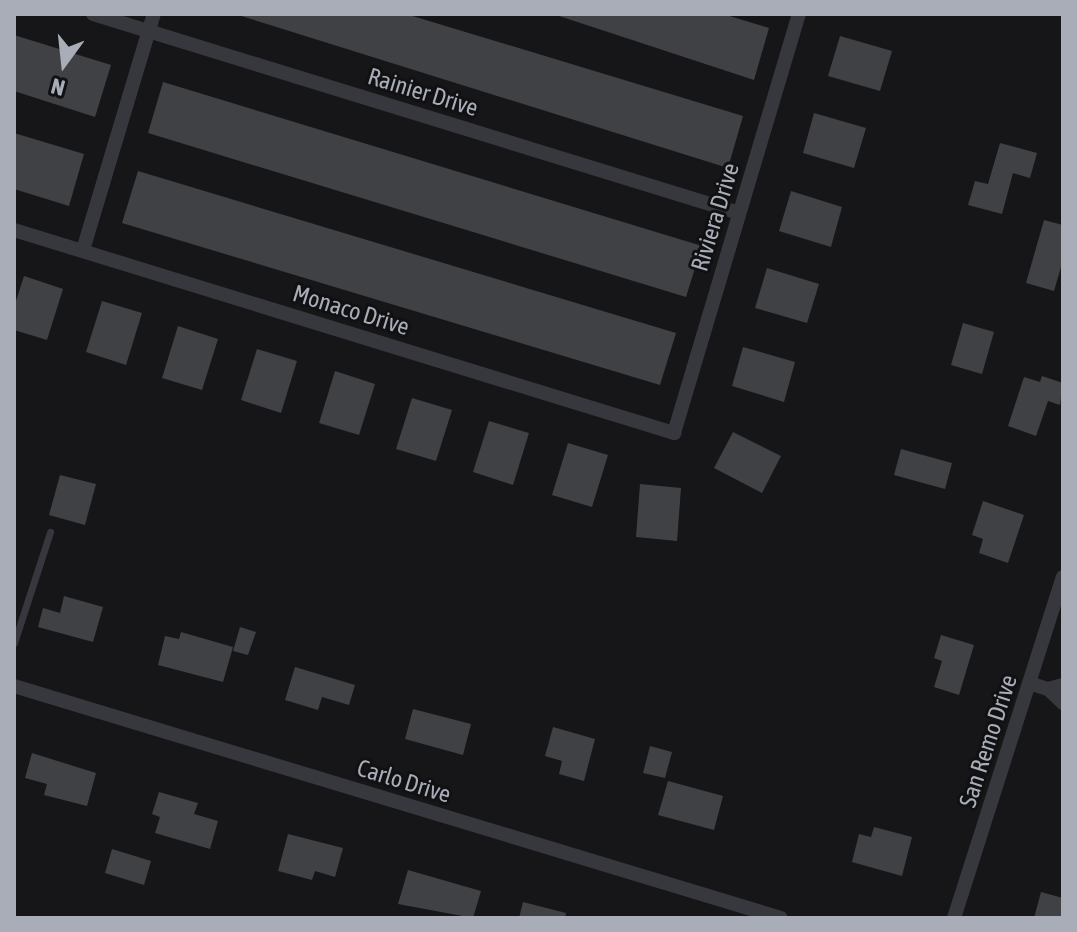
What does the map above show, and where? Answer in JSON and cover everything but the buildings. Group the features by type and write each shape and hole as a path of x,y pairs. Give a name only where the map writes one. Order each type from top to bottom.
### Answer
{"street":[{"name":"Rainier Drive","path":"93,14 739,213"},
{"path":"83,250 154,14"},
{"name":"Riviera Drive","path":"674,433 799,14"},
{"name":"Monaco Drive","path":"14,230 674,433"},
{"name":"San Remo Drive","path":"954,918 1063,577"},
{"path":"1029,683 1056,687 1063,703"},
{"name":"Carlo Drive","path":"14,686 781,918"}],"lane":[{"path":"14,643 50,532"}]}
